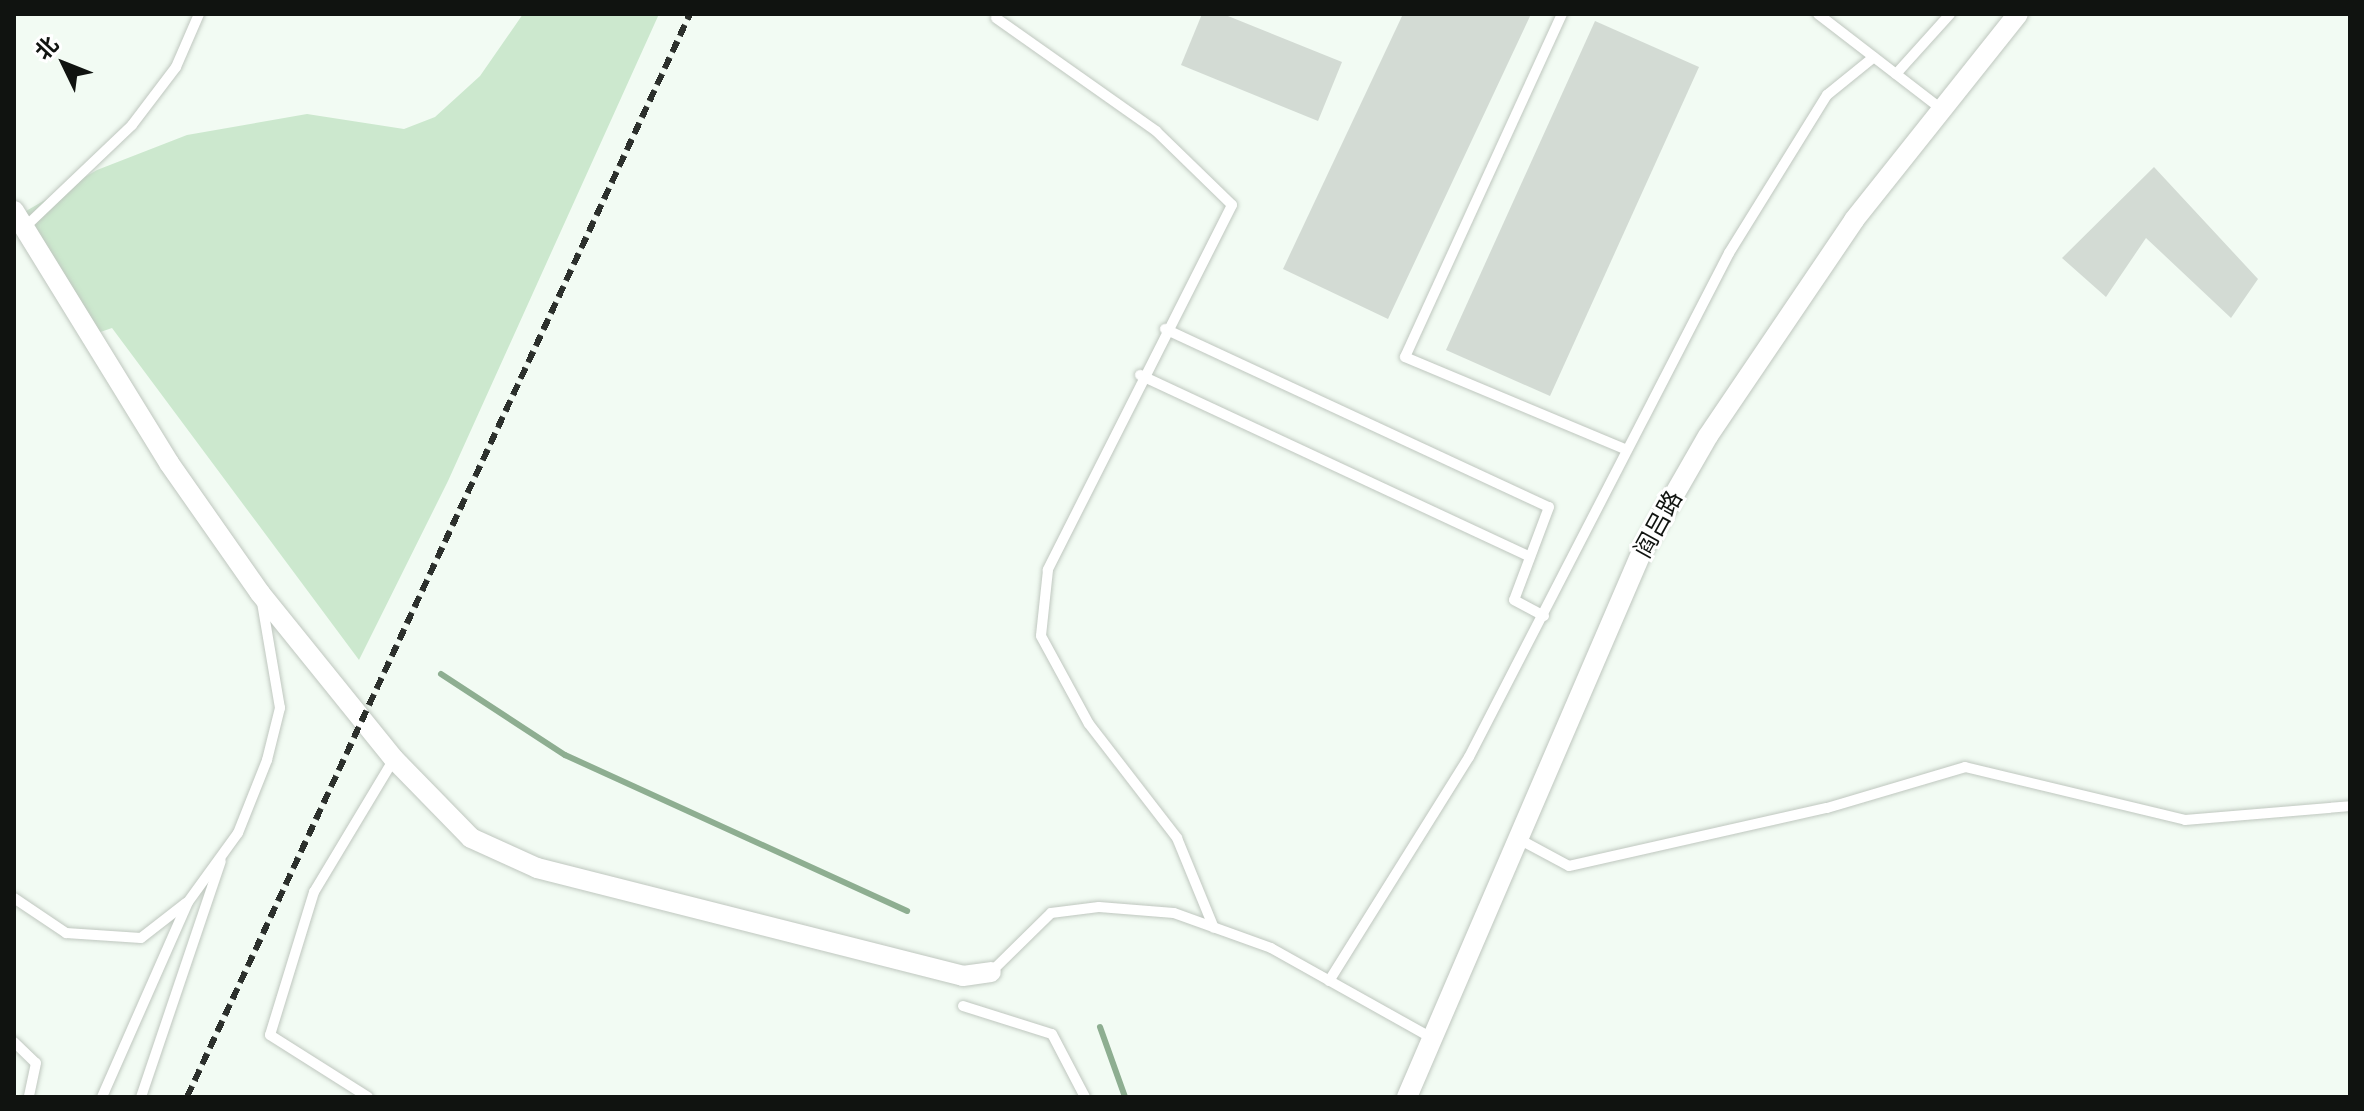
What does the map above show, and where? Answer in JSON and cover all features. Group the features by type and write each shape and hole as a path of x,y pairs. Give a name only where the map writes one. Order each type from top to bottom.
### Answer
{"street":[{"name":"阎吕路","path":"1407,1097 1513,836 1643,549 1701,448 1854,220 1940,108 2018,14"},
{"path":"19,220 169,463 260,593 394,759 471,838 537,868 963,976 991,972"}],"lane":[{"path":"19,220 132,125 176,67 199,14"},
{"path":"1562,14 1405,357 1625,449"},
{"path":"1818,14 1940,108"},
{"path":"1896,74 1950,14"},
{"path":"996,18 1156,131 1232,205 1140,375 1048,570 1041,636 1089,724 1177,838 1214,928"},
{"path":"1329,981 1469,757 1544,616 1625,449 1729,253 1827,95 1874,57"},
{"path":"1165,329 1549,507 1514,600 1544,616"},
{"path":"1140,375 1530,557"},
{"path":"102,1097 188,902 238,833 280,708 260,593"},
{"path":"368,1097 270,1035 314,892 394,759"},
{"path":"1513,836 1569,866 1827,808 1965,767 2185,820 2350,806"},
{"path":"141,1097 223,855"},
{"path":"14,898 66,933 141,938 188,902"},
{"path":"991,972 1051,913 1099,907 1174,913 1329,981 1432,1038"},
{"path":"963,1006 1052,1034 1085,1097"},
{"path":"14,1042 36,1063 29,1097"}],"green space":[{"path":"523,14 659,14 448,481 359,660 112,328 86,337 14,218 97,170 187,135 307,114 404,129 435,117 480,76"}],"building":[{"path":"1202,14 1223,14 1342,62 1318,121 1181,65"},
{"path":"1403,14 1531,14 1388,319 1283,269"},
{"path":"1595,21 1699,67 1550,396 1446,350"},
{"path":"2154,167 2258,279 2231,318 2146,238 2106,297 2062,258"}],"waterway":[{"path":"441,674 565,755 907,911"},
{"path":"1100,1027 1125,1097"}],"railway":[{"path":"187,1097 690,14"}]}
